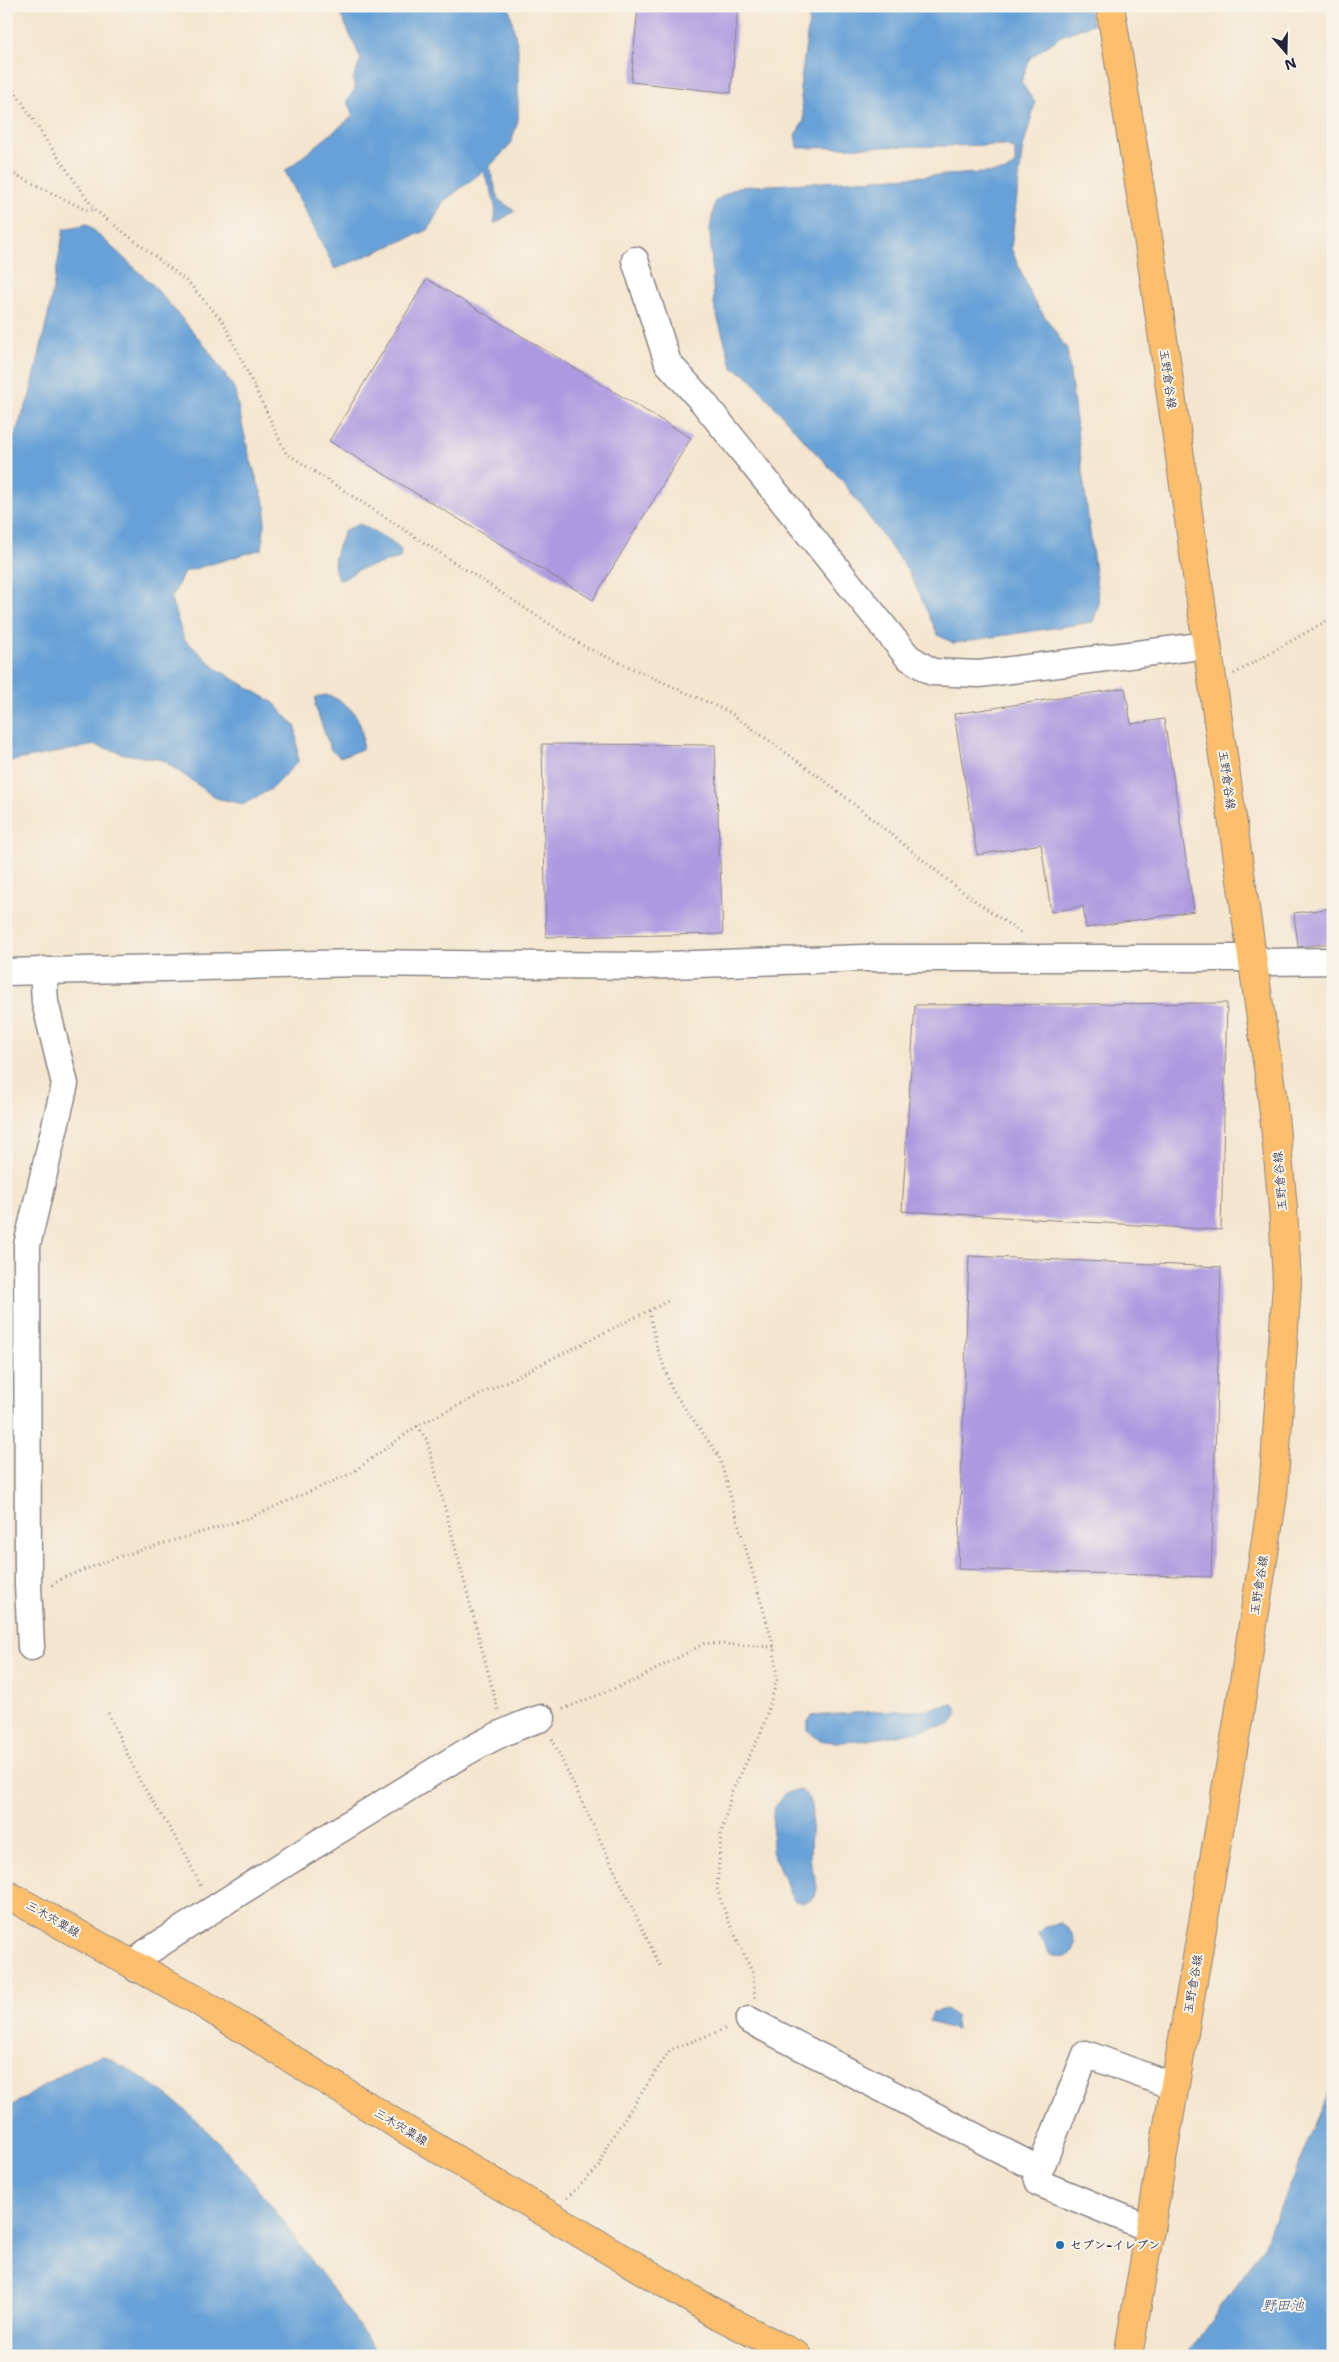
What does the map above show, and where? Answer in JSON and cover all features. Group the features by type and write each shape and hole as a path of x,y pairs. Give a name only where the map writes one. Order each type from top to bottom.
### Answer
{"main road":[{"name":"玉野倉谷線","path":"1110,6 1151,256 1253,958 1272,1095 1283,1208 1287,1282 1273,1495 1238,1721 1128,2356"},
{"name":"三木宍粟線","path":"6,1894 195,1999 556,2220 720,2316 798,2356"}],"street":[{"path":"635,260 668,363 703,402 908,657 932,672 979,674 1208,645"},
{"path":"6,972 357,963 641,966 864,958 1253,958 1269,962 1333,961"},
{"path":"31,1647 17,1585 27,1245 65,1084 45,1002 43,970"},
{"path":"137,1968 144,1954 335,1832 472,1749 505,1732 542,1718"},
{"path":"749,2020 1034,2167 1039,2183 1151,2229"},
{"path":"1036,2171 1040,2167 1086,2054 1174,2087"}],"path":[{"path":"6,77 46,140 95,210 189,283 224,323 286,453 584,647 729,712 824,780 960,890 1026,937 1031,958"},
{"path":"6,170 86,210 95,210"},
{"path":"1214,684 1333,617"},
{"path":"17,1585 42,1591 65,1577 118,1556 250,1518 350,1474 417,1426 668,1301"},
{"path":"556,2220 565,2200 600,2166 607,2145 670,2050 749,2020 756,2006 753,1974 726,1915 717,1888 722,1834 732,1791 761,1733 778,1680 774,1647 719,1456 672,1390 656,1347 648,1311"},
{"path":"417,1426 427,1440 505,1732"},
{"path":"661,1968 542,1718 638,1679 705,1642 774,1647"},
{"path":"108,1713 140,1781 185,1854 211,1910"}],"water":[{"path":"337,6 509,6 518,49 518,120 511,144 489,167 499,200 515,211 494,224 495,204 483,171 443,202 428,230 335,269 285,171 353,116 347,101 355,89 353,79 361,59"},
{"path":"811,6 1088,6 1093,24 1061,36 1030,58 1021,82 1035,103 1022,152 1011,248 1032,298 1067,349 1099,604 1093,622 953,643 938,635 909,572 841,479 809,446 749,377 732,367 714,305 710,229 715,201 737,187 999,172 1007,171 1015,164 1015,150 1006,145 798,148 795,135 804,121 800,88"},
{"path":"87,224 153,285 206,347 234,388 249,455 266,508 262,549 184,572 171,599 184,639 217,669 274,703 296,727 298,762 271,789 244,804 216,798 163,760 125,754 95,745 6,762 6,457 30,395 48,316 64,229"},
{"path":"360,524 391,541 401,550 400,558 357,570 344,579 339,579 334,567 338,548 345,530"},
{"path":"326,695 343,703 355,714 362,730 362,749 340,757 331,750 315,706 316,697"},
{"path":"953,1704 957,1707 957,1715 951,1724 884,1737 848,1742 832,1742 818,1739 808,1730 808,1721 812,1716 879,1711 917,1711"},
{"path":"801,1790 807,1796 811,1805 810,1857 817,1889 814,1897 804,1902 793,1900 772,1851 775,1807 786,1793"},
{"path":"1061,1923 1069,1930 1075,1943 1071,1953 1059,1957 1050,1955 1039,1934 1045,1926"},
{"path":"946,2009 955,2016 957,2030 929,2022 933,2012"},
{"path":"103,2056 135,2073 164,2093 217,2141 285,2224 379,2356 6,2356 6,2109 86,2060"},
{"name":"野田池","path":"1333,2083 1333,2356 1186,2356 1262,2249"}],"building":[{"path":"638,6 738,6 731,93 631,82"},
{"path":"427,279 691,438 593,600 329,441"},
{"path":"1125,688 1131,724 1164,719 1194,911 1086,928 1083,906 1051,912 1041,844 977,855 954,714"},
{"path":"542,744 715,745 723,934 546,937"},
{"path":"1333,908 1333,943 1298,947 1294,913"},
{"path":"1227,1003 1221,1230 902,1211 915,1005"},
{"path":"969,1256 1221,1267 1211,1577 958,1569"}],"place":[{"name":"セブン-イレブン","path":"1060,2245"}]}
